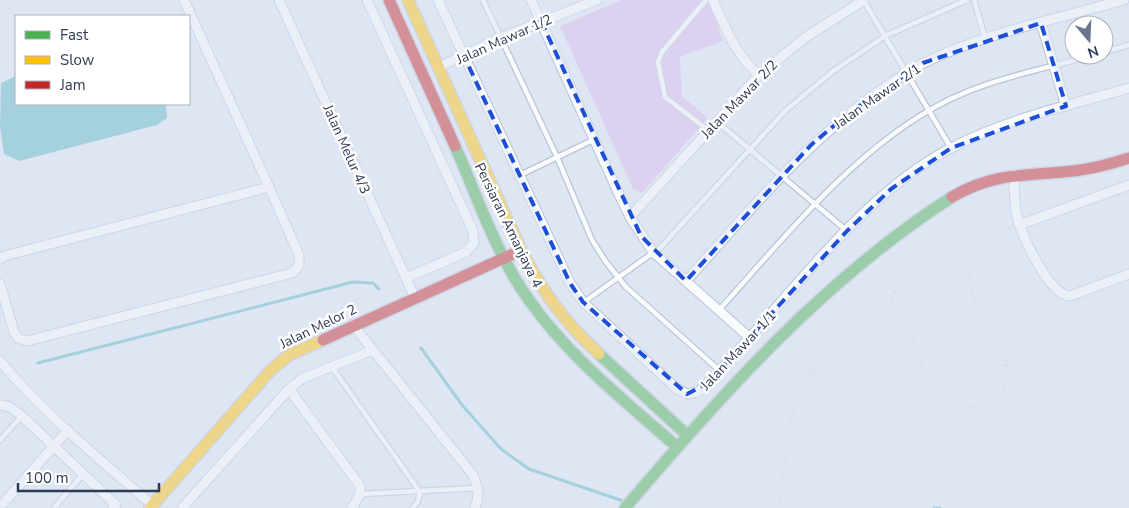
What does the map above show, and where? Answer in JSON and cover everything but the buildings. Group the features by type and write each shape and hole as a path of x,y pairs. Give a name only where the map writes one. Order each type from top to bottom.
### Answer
{"street":[{"path":"0,284 14,332 18,338 26,341 292,273 299,266 299,255 184,0"},
{"name":"Jalan Melur 4/3","path":"279,0 415,298"},
{"path":"367,0 472,231 474,243 466,252 406,278"},
{"name":"Persiaran Amanjaya 4","path":"389,0 505,258 538,314 569,351 677,447"},
{"name":"Persiaran Amanjaya 4","path":"408,0 521,250 542,290 582,339 687,435"},
{"name":"Jalan Mawar 1/1","path":"438,0 570,283 583,302 677,389 687,394 698,392 720,371 847,231 891,189 951,148 984,133 1129,88"},
{"path":"531,0 630,217 653,252 750,338"},
{"name":"Jalan Mawar 1/2","path":"439,68 500,38 597,0"},
{"path":"713,0 729,37 747,64 759,75"},
{"name":"Jalan Mawar 2/2","path":"630,217 759,75 806,37 864,0"},
{"name":"Jalan Mawar 2/1","path":"686,281 781,175 849,113 906,72 945,54 986,39 1124,0"},
{"path":"1041,23 1066,106"},
{"path":"625,508 687,435 785,332 833,287 871,256 960,192 994,177 1014,174 1088,170 1129,158"},
{"path":"1014,174 1015,204 1019,225 1039,265 1063,296 1081,293 1129,274"},
{"path":"1019,225 1129,185"},
{"path":"0,259 4,256 268,187"},
{"name":"Jalan Melor 2","path":"151,507 279,362 299,349 521,250"},
{"path":"353,325 467,466 478,488 478,500 475,508"},
{"path":"182,508 289,389 303,378 373,350"},
{"path":"0,362 19,383 151,507"},
{"path":"289,389 360,486 360,494 352,508"},
{"path":"0,404 10,407 22,416 116,505 114,508"},
{"path":"0,507 68,430"}],"lane":[{"path":"483,0 556,157 592,240 617,278 720,371"},
{"path":"706,0 662,52 658,62 665,97 708,130"},
{"path":"864,0 951,148"},
{"path":"583,302 661,247 749,148 785,111 832,72 885,36 967,0"},
{"path":"974,0 986,39"},
{"path":"1114,49 1129,45"},
{"path":"719,310 815,204 854,166 930,110 964,94 1064,63"},
{"path":"716,121 847,231"},
{"path":"519,175 594,140"},
{"path":"331,366 420,492 418,501 413,508"},
{"path":"0,440 22,416"},
{"path":"54,508 83,474"},
{"path":"360,494 478,488"}],"path":[{"path":"1019,225 994,235 976,252 969,269 968,285 974,301 1006,363 1030,396 1043,404 1067,412 1129,426"},
{"path":"871,256 895,291 906,314 924,370 940,390 954,403 976,407 996,401 1003,394 1006,384 1006,363"},
{"path":"779,503 795,399 803,381 813,371 876,329 884,319 895,291"},
{"path":"785,332 813,371"},
{"path":"920,458 954,403"}],"highlighted area":[{"path":"541,21 641,236 686,281 811,145 849,113 923,63 1041,23 1066,106 951,148 891,189 847,231 708,383 687,394 583,302 570,283 464,56"}],"shaded area":[{"path":"621,0 709,0 723,41 680,57 682,96 708,118 642,193 633,189 560,26"}],"water":[{"path":"15,76 15,105 166,105 167,118 157,125 19,161 4,154 0,127 1,83"}],"waterway":[{"path":"38,363 353,282 373,283 379,289"},
{"path":"421,348 462,405 501,449 529,469 623,501"},
{"path":"934,508 940,508"}],"traffic: fast":[{"path":"455,146 497,245 529,300 562,341 598,378 677,447"},
{"path":"625,508 738,381 818,301 905,229 952,197"},
{"path":"599,354 687,435"}],"traffic: slow":[{"path":"408,0 529,265 555,306 599,354"},
{"path":"150,508 270,371 289,355 323,340"}],"traffic: jam":[{"path":"389,0 455,146"},
{"path":"952,197 967,189 997,179 1080,170 1129,158"},
{"path":"323,340 513,254"}]}
